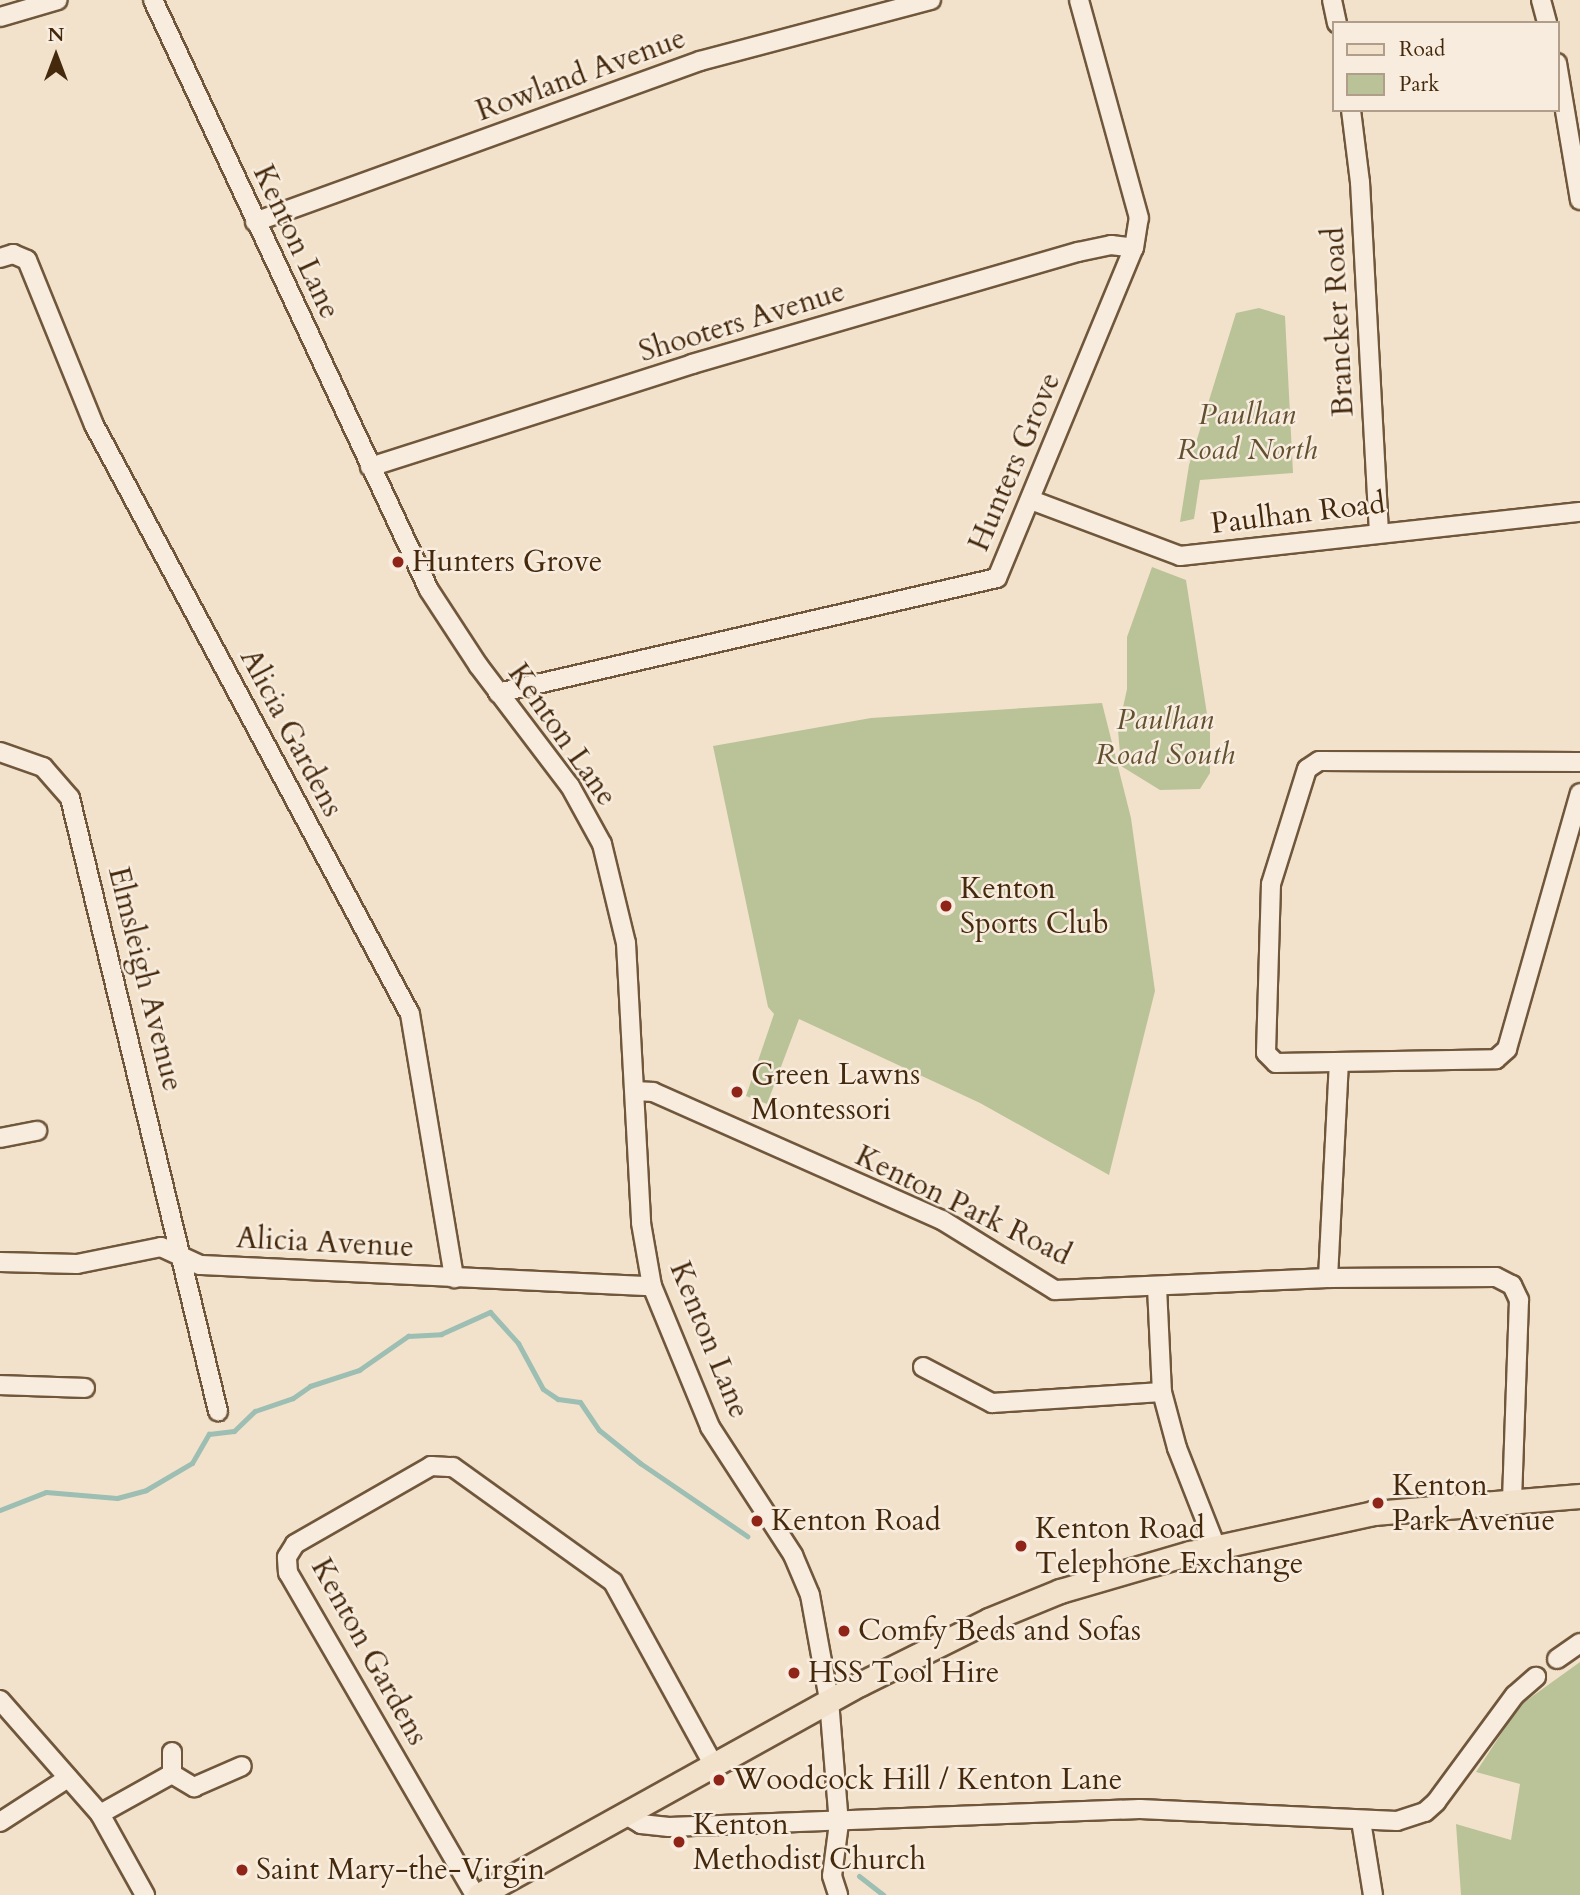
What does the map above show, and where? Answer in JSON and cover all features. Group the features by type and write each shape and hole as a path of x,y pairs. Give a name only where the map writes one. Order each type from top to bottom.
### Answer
{"main road":[{"path":"489,1892 829,1700 989,1619 1133,1567 1373,1513 1512,1499 1580,1496"}],"street":[{"path":"0,17 58,0"},
{"name":"Kenton Lane","path":"153,0 429,590 498,693 570,786 602,844 626,943 641,1223 652,1286 710,1427 793,1555 810,1595 829,1700 839,1823 832,1875 838,1895"},
{"name":"Rowland Avenue","path":"255,222 700,61 931,0"},
{"name":"Hunters Grove","path":"498,693 997,578 1134,248 1139,218 1079,0"},
{"path":"1332,0 1337,21"},
{"path":"1541,0 1546,21"},
{"path":"1559,75 1580,200"},
{"name":"Brancker Road","path":"1351,112 1360,182 1378,532"},
{"name":"Shooters Avenue","path":"370,467 692,364 1078,253 1111,245 1134,248"},
{"name":"Alicia Gardens","path":"0,258 13,254 27,260 94,425 410,1014 454,1278"},
{"name":"Paulhan Road","path":"1031,500 1180,556 1378,532 1580,512"},
{"name":"Elmsleigh Avenue","path":"0,752 43,767 70,798 218,1411"},
{"path":"1580,762 1319,761 1307,768 1271,884 1266,1053 1276,1063 1339,1064 1496,1059 1507,1049 1580,793"},
{"path":"1328,1278 1339,1064"},
{"name":"Kenton Park Road","path":"635,1091 653,1092 942,1220 1055,1290 1157,1287"},
{"path":"0,1138 37,1131"},
{"name":"Alicia Avenue","path":"0,1262 78,1264 161,1247 200,1265 652,1286"},
{"path":"1216,1547 1177,1448 1162,1392 1157,1287 1328,1278 1496,1277 1512,1284 1519,1300 1512,1499"},
{"path":"923,1367 992,1403 1162,1392"},
{"path":"0,1385 85,1388"},
{"name":"Kenton Gardens","path":"489,1892 288,1573 287,1557 295,1544 431,1466 453,1467 613,1582 714,1766"},
{"path":"1557,1659 1580,1643"},
{"path":"624,1814 641,1824 669,1827 839,1823 1139,1809 1396,1821 1425,1812 1516,1695 1535,1676"},
{"path":"0,1700 100,1814 145,1895"},
{"path":"172,1752 172,1774"},
{"path":"172,1774 194,1787 242,1766"},
{"path":"100,1814 172,1774"},
{"path":"0,1822 68,1777"},
{"path":"1361,1821 1373,1895"}],"green space":[{"name":"Paulhan Road North","path":"1259,308 1285,316 1293,473 1200,480 1194,519 1180,522 1189,465 1236,313"},
{"name":"Paulhan Road South","path":"1152,567 1186,580 1210,733 1210,773 1200,789 1160,790 1121,766 1118,730 1127,689 1127,637"},
{"name":"Kenton Sports Club","path":"1102,703 1131,818 1155,991 1109,1175 980,1103 799,1019 767,1104 746,1096 774,1014 768,1007 713,746 871,718"},
{"path":"1580,1662 1580,1895 1461,1895 1456,1824 1511,1840 1520,1784 1476,1772 1520,1705"}],"waterway":[{"path":"0,1510 46,1492 117,1498 146,1490 192,1463 209,1434 234,1431 255,1411 293,1398 310,1386 359,1370 408,1336 441,1334 490,1312 518,1343 543,1389 558,1399 580,1402 599,1430 640,1463 747,1536"},
{"path":"859,1876 883,1895"}],"place":[{"name":"Hunters Grove","path":"398,562"},
{"name":"Kenton Sports Club","path":"946,906"},
{"name":"Green Lawns Montessori","path":"737,1092"},
{"name":"Kenton Park Avenue","path":"1378,1503"},
{"name":"Kenton Road","path":"757,1521"},
{"name":"Kenton Road Telephone Exchange","path":"1021,1546"},
{"name":"Comfy Beds and Sofas","path":"844,1631"},
{"name":"HSS Tool Hire","path":"794,1673"},
{"name":"Woodcock Hill / Kenton Lane","path":"719,1780"},
{"name":"Kenton Methodist Church","path":"679,1842"},
{"name":"Saint Mary-the-Virgin","path":"242,1870"}]}
